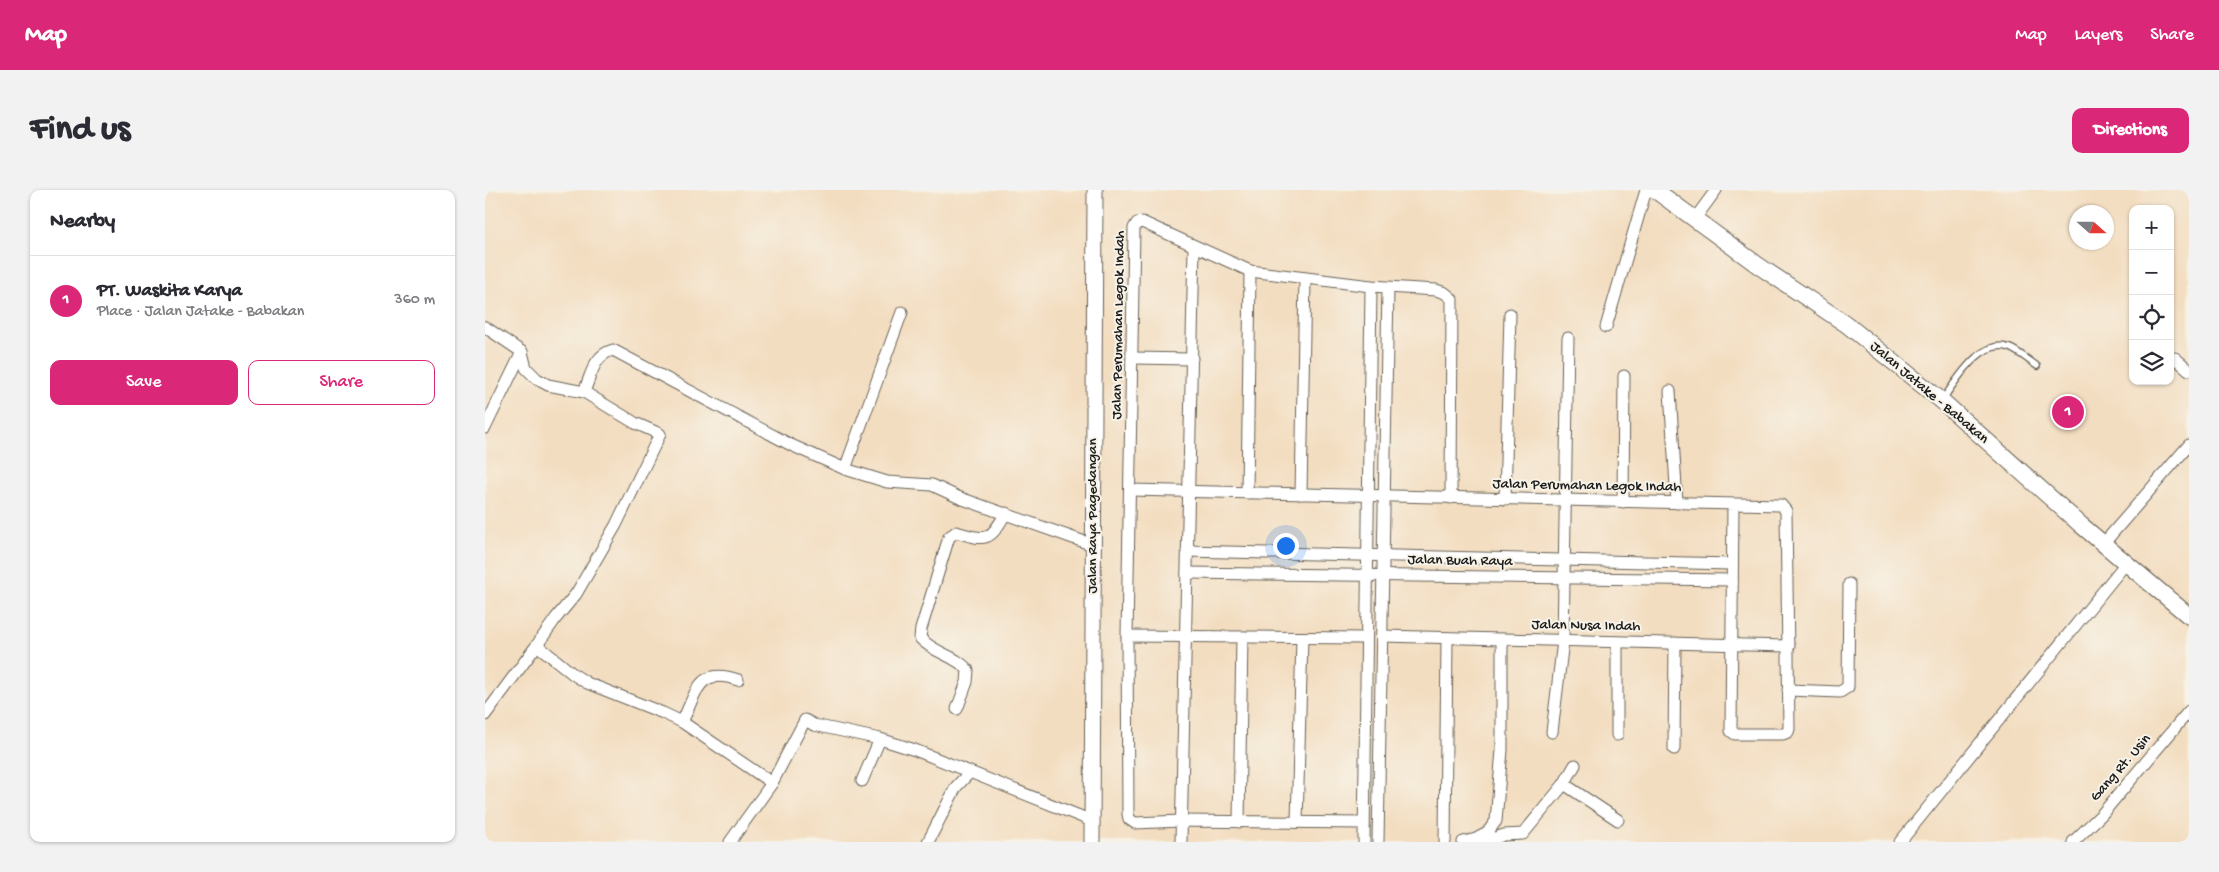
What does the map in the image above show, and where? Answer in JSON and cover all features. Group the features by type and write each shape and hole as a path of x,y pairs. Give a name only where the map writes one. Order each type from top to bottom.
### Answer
{"main road":[{"name":"Jalan Jatake - Babakan","path":"1655,190 1694,220 1846,324 1942,401 2189,616"}],"street":[{"name":"Jalan Raya Pagedangan","path":"1092,842 1095,190"},
{"path":"1606,327 1646,190"},
{"path":"1694,220 1716,190"},
{"name":"Jalan Perumahan Legok Indah","path":"1363,823 1181,821 1135,823 1129,819 1127,636 1134,228 1137,223 1142,222 1250,272 1388,288 1436,290 1445,293 1452,299 1451,498"},
{"path":"1181,842 1194,247"},
{"path":"1247,493 1250,272"},
{"path":"1301,494 1305,278"},
{"path":"1364,842 1371,286"},
{"path":"1378,842 1388,288"},
{"path":"845,470 902,312"},
{"path":"1505,499 1510,314"},
{"path":"485,327 522,352 526,368 537,379 549,384 584,392 635,423 660,434 617,525 576,594 556,618 485,715"},
{"path":"1552,732 1563,640 1568,338"},
{"path":"584,392 597,360 604,352 613,350 791,445 845,470 887,482 932,485 959,498 1093,544"},
{"path":"485,428 522,352"},
{"path":"1133,358 1192,359"},
{"path":"2175,358 2189,370"},
{"path":"1623,502 1624,376"},
{"path":"1671,391 1677,503"},
{"path":"2104,543 2189,444"},
{"name":"Jalan Perumahan Legok Indah","path":"1131,490 1778,504 1783,506 1786,511 1789,646"},
{"path":"1733,504 1732,733 1783,734 1788,732 1789,646"},
{"path":"957,710 967,682 968,670 963,664 929,649 919,638 921,629 949,537 956,532 978,538 988,537 996,530 1006,513"},
{"name":"Jalan Buah Raya","path":"1187,552 1732,564"},
{"path":"1900,842 2126,563"},
{"name":"Jalan Buah Raya","path":"1187,572 1732,580"},
{"path":"1789,690 1840,692 1848,687 1849,584"},
{"path":"1127,636 1366,638"},
{"name":"Jalan Nusa Indah","path":"1382,636 1789,646"},
{"path":"1239,822 1242,637"},
{"path":"1297,822 1302,638"},
{"path":"1445,842 1447,638"},
{"path":"1463,842 1476,840 1487,833 1496,821 1502,750 1502,639"},
{"path":"1617,642 1617,734"},
{"path":"1674,748 1675,643"},
{"path":"537,645 587,683 663,712 772,783"},
{"path":"681,722 703,681 709,676 726,676 738,680"},
{"name":"Gang Rt. Usin","path":"2073,842 2102,814 2189,711"},
{"path":"736,840 772,783 805,720 814,725 880,739 915,750 1092,820"},
{"path":"861,781 880,739"},
{"path":"1484,842 1504,835 1527,838 1575,765"},
{"path":"928,842 956,787 971,772"},
{"path":"1564,784 1619,820"}],"lane":[{"path":"1942,401 1977,356 1994,346 2010,348 2037,366"}],"place":[{"name":"PT. Waskita Karya","path":"2068,412"}]}
